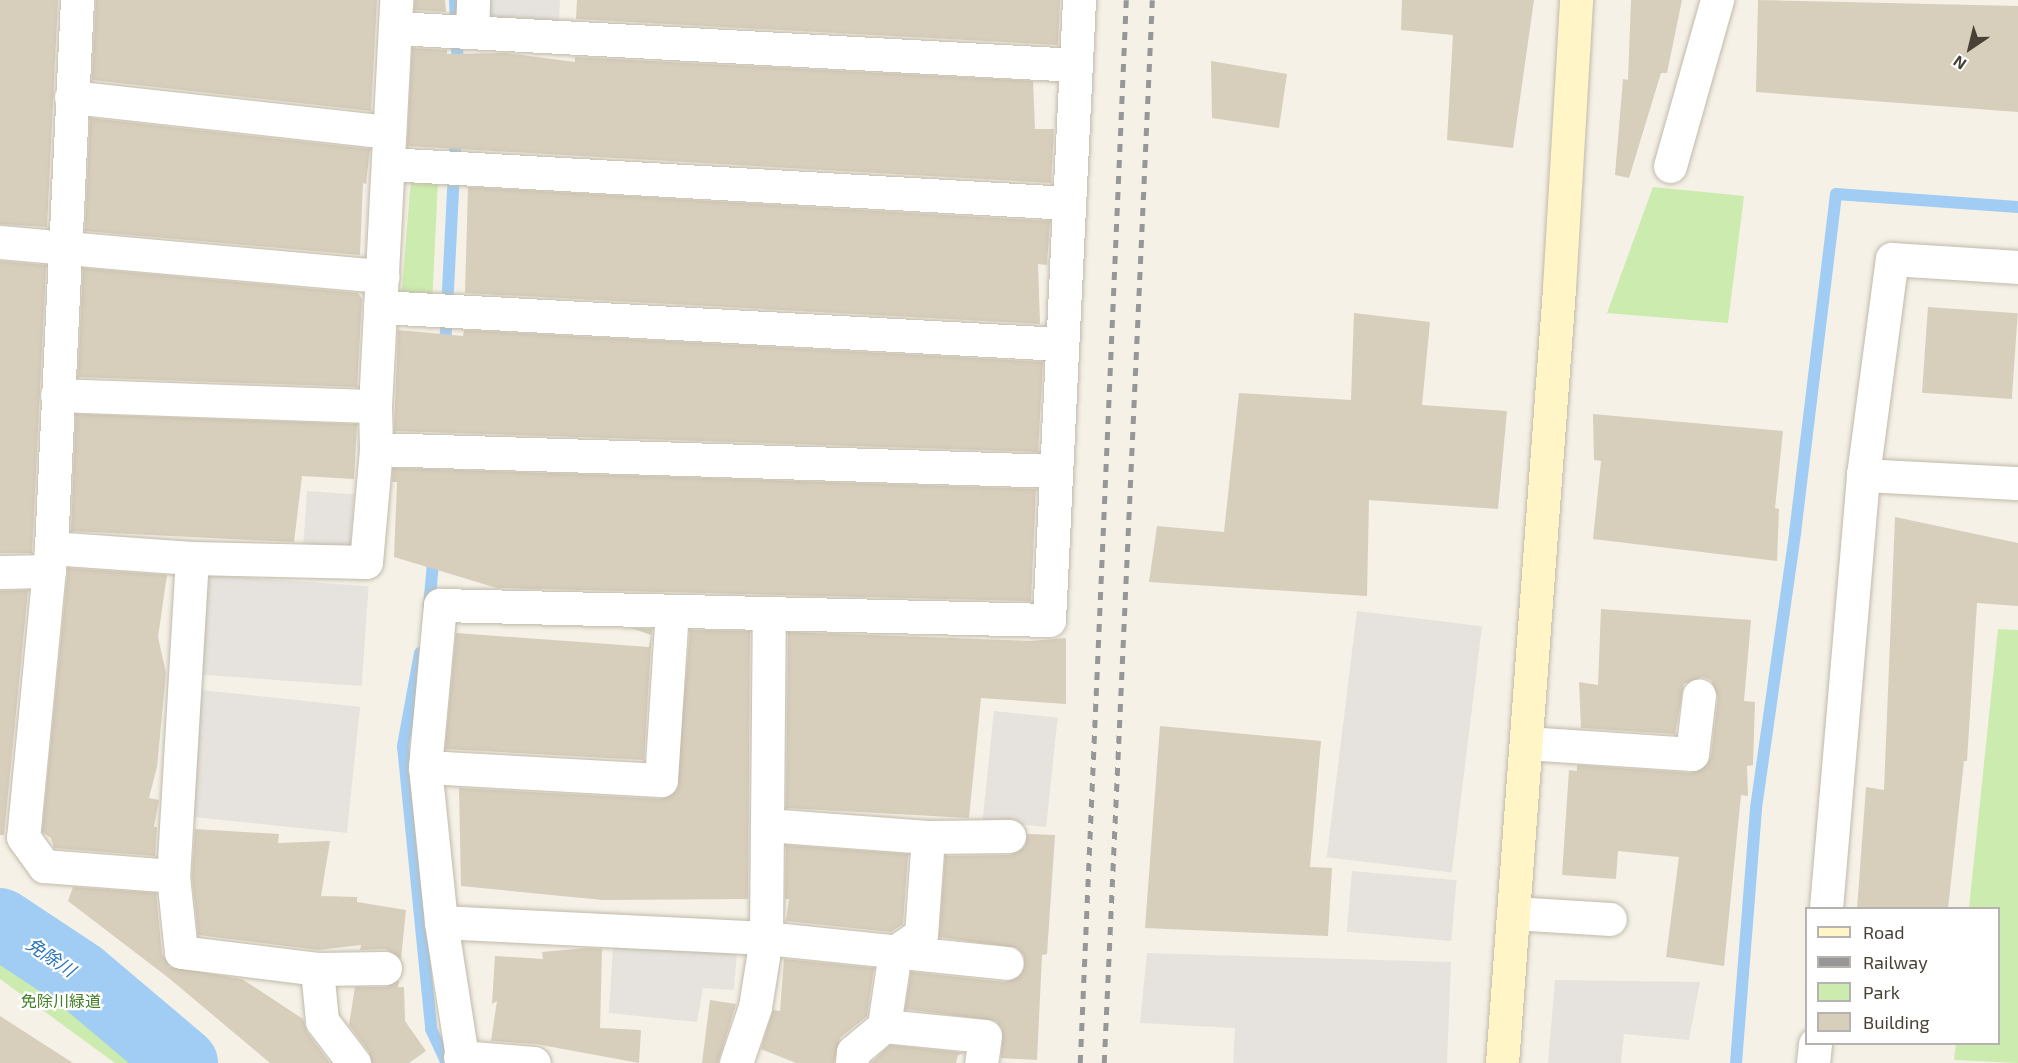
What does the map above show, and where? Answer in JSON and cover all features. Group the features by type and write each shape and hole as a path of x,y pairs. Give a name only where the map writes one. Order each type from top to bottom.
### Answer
{"street":[{"path":"77,0 63,247 50,560 23,837 44,866 173,876"},
{"path":"534,1063 462,1060 441,922 425,767 440,605 1048,620 1079,0"},
{"path":"1502,1063 1576,0"},
{"path":"1670,166 1717,0"},
{"path":"0,572 50,560 192,558 366,562 376,449 375,406 395,14 430,30 472,21 1076,65"},
{"path":"71,97 389,132"},
{"path":"388,164 437,165 1069,203"},
{"path":"0,242 63,247 381,291 432,312 470,312 1062,344"},
{"path":"1826,907 1863,475 1892,259 2018,267"},
{"path":"57,395 375,406"},
{"path":"376,449 1056,471"},
{"path":"1863,475 2018,483"},
{"path":"192,558 173,876 181,952 317,969 385,968"},
{"path":"425,767 661,780 672,611"},
{"path":"736,1063 755,1007 766,938 769,613"},
{"path":"1526,743 1692,754 1699,695"},
{"path":"767,825 928,837 1009,836"},
{"path":"852,1063 853,1052 884,1026 895,952 921,934 928,837"},
{"path":"1513,913 1610,919"},
{"path":"441,922 766,938 1007,963"},
{"path":"317,969 322,1021 354,1063"},
{"path":"884,1026 985,1036 981,1063"},
{"path":"1814,1063 1815,1045"}],"green space":[{"path":"411,179 438,181 432,305 401,301"},
{"path":"1653,187 1744,196 1728,323 1607,313"},
{"path":"1998,629 2018,630 2018,1063 1954,1060 1956,1045 2000,1045 2000,907 1969,907"},
{"name":"免除川緑道","path":"0,936 173,1063 115,1063 0,979"}],"shaded area":[{"path":"481,0 560,0 559,26 482,18"},
{"path":"307,491 354,494 350,548 303,545"},
{"path":"208,575 369,586 362,686 201,675"},
{"path":"1357,611 1482,626 1452,873 1327,857"},
{"path":"201,690 360,707 347,833 188,816"},
{"path":"994,711 1058,718 1046,827 983,820"},
{"path":"1352,871 1457,880 1451,941 1347,932"},
{"path":"613,946 737,951 734,990 703,988 697,1022 609,1013"},
{"path":"1147,953 1451,962 1447,1063 1233,1063 1235,1028 1140,1023"},
{"path":"1555,980 1700,982 1689,1040 1624,1034 1621,1063 1548,1063"}],"building":[{"path":"0,0 58,0 47,227 0,224"},
{"path":"96,0 377,0 371,111 92,80"},
{"path":"415,0 445,0 446,12 414,10"},
{"path":"577,0 1060,0 1058,45 576,19"},
{"path":"1402,0 1534,0 1513,148 1447,140 1453,35 1401,30"},
{"path":"1631,0 1682,0 1667,73 1661,73 1629,178 1615,175 1623,79 1628,80"},
{"path":"1758,0 2018,6 2018,112 1756,92"},
{"path":"412,48 447,50 447,54 507,53 575,62 575,57 1033,81 1035,129 1054,129 1051,183 407,146"},
{"path":"1211,61 1287,74 1279,128 1212,118"},
{"path":"90,118 370,149 366,184 363,183 360,255 85,231"},
{"path":"468,187 1050,221 1047,265 1038,264 1040,324 465,293"},
{"path":"0,261 46,265 32,553 0,553"},
{"path":"83,268 358,293 362,299 357,387 78,377"},
{"path":"1928,307 2018,313 2012,399 1922,393"},
{"path":"1354,313 1430,322 1422,405 1507,411 1498,509 1369,500 1367,596 1149,582 1157,526 1224,532 1239,393 1351,400"},
{"path":"398,330 463,336 464,330 1043,362 1038,452 394,431"},
{"path":"76,414 357,424 354,479 302,476 294,542 71,531"},
{"path":"1593,414 1783,431 1775,508 1779,509 1777,561 1593,539 1601,461 1594,460"},
{"path":"393,468 1036,489 1031,601 497,588 394,557 397,482 392,482"},
{"path":"1895,517 2018,543 2018,606 1977,603 1967,761 1964,761 1948,907 1857,907 1866,787 1884,790"},
{"path":"68,568 167,575 158,637 166,673 157,767 149,798 159,800 154,827 157,827 155,856 54,848 51,838 42,832"},
{"path":"28,590 4,835 0,835 0,591"},
{"path":"1601,609 1751,620 1744,701 1755,702 1753,765 1747,766 1748,796 1741,795 1724,966 1666,957 1679,857 1618,851 1616,879 1562,875 1569,770 1577,771 1577,765 1691,773 1707,765 1711,756 1718,697 1711,680 1702,677 1684,684 1675,734 1581,728 1579,682 1598,685"},
{"path":"631,628 652,629 644,760 445,749 456,633 649,647 651,635"},
{"path":"690,630 750,631 748,899 603,900 461,886 459,788 660,799 676,791"},
{"path":"788,632 1031,641 1066,638 1066,704 981,698 969,818 786,808"},
{"path":"1160,726 1321,741 1310,867 1332,868 1328,936 1145,928"},
{"path":"195,829 279,834 278,843 330,841 321,896 357,897 357,902 406,910 401,959 385,949 360,950 361,945 318,950 198,935 192,876"},
{"path":"1027,834 1055,835 1047,954 1042,955 1037,1060 1001,1058 1002,1029 996,1021 905,1009 911,972 1005,982 1022,973 1024,956 1017,948 939,937 945,856 1010,855 1025,846"},
{"path":"786,845 908,854 903,924 891,932 786,921 789,899 785,899"},
{"path":"73,887 156,893 162,954 170,967 242,979 303,1019 307,1032 330,1063 270,1063 170,979 68,901"},
{"path":"602,949 600,1028 641,1030 639,1063 536,1044 491,1041 497,1001 492,1004 495,956 543,959 542,952"},
{"path":"784,959 874,968 867,1016 840,1038 834,1063 796,1063 761,1049 773,1010 780,1011"},
{"path":"399,980 398,987 404,987 405,1021 426,1051 409,1063 372,1063 369,1052 349,1025 355,987 386,987"},
{"path":"710,1000 736,1004 718,1063 702,1063"},
{"path":"0,1016 73,1063 0,1063"},
{"path":"890,1045 964,1053 958,1055 956,1063 871,1063"}],"waterway":[{"path":"455,0 458,68"},
{"path":"445,349 456,133"},
{"path":"1736,1063 1756,808 1795,533 1836,194 2018,207"},
{"path":"429,607 434,552"},
{"path":"420,653 403,746 431,1029 447,1063"},
{"name":"免除川","path":"0,923 80,976 183,1063"}],"railway":[{"path":"1080,1063 1126,0"},
{"path":"1104,1063 1152,0"}]}
